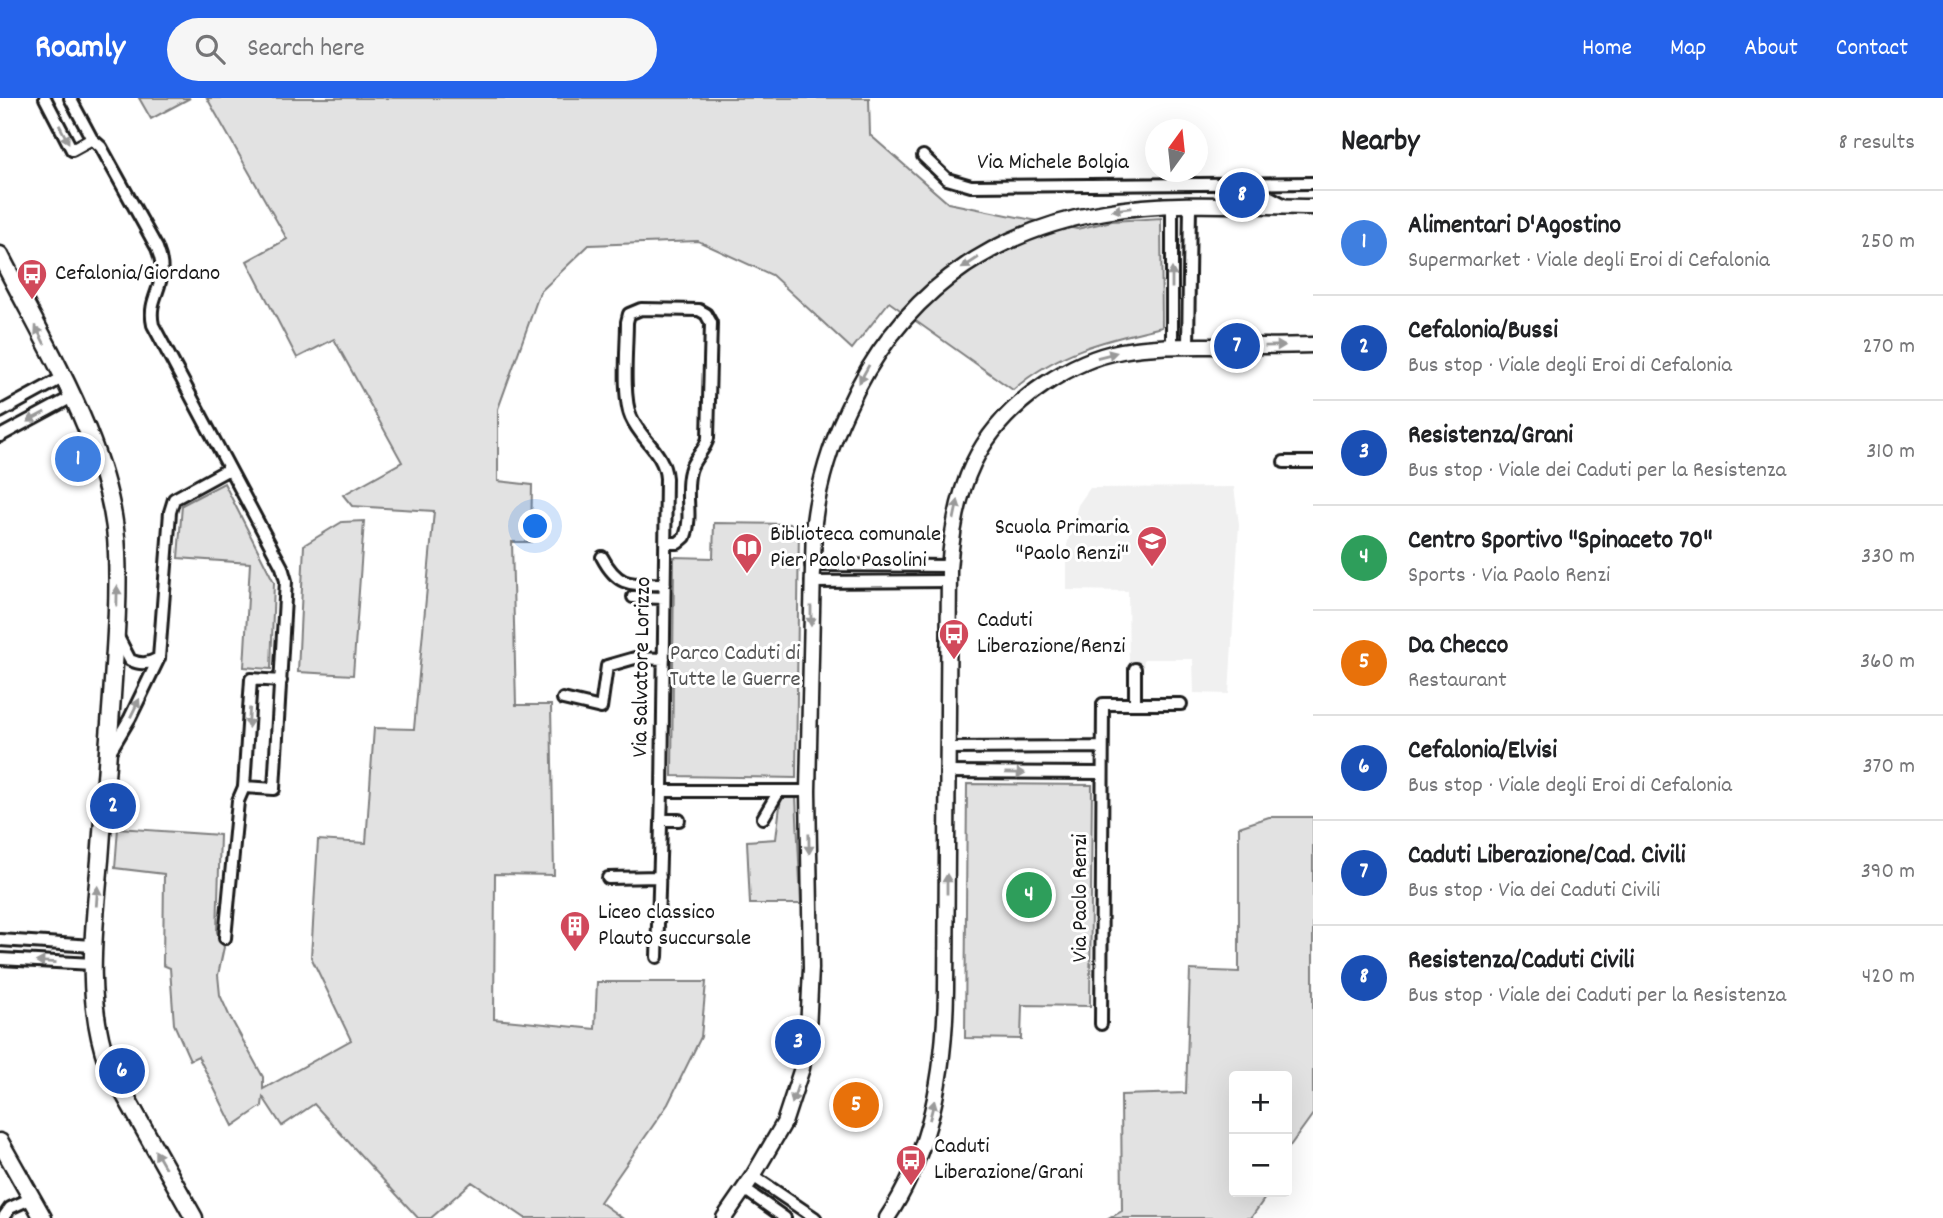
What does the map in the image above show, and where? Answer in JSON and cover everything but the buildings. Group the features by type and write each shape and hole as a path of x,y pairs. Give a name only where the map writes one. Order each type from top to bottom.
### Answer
{"main road":[{"path":"0,255 72,397 106,479 117,552 116,632 93,946 95,1015 99,1041 108,1065 194,1218"},
{"path":"0,1142 43,1218"}],"street":[{"path":"45,98 72,149 92,139"},
{"path":"70,98 92,139 101,147 157,248 164,274 153,306 153,326 282,567 286,581 274,789 244,787"},
{"name":"Via Michele Bolgia","path":"923,156 943,176 966,185 1313,183"},
{"name":"Via Michele Bolgia","path":"1244,183 1289,207"},
{"name":"Via Michele Bolgia","path":"1152,184 1152,206"},
{"path":"724,1218 753,1176 787,1115 806,1048 811,968 808,791 811,565 815,509 834,440 868,367 904,318 929,293 956,271 992,249 1031,232 1083,216 1152,206 1313,207"},
{"path":"1172,206 1172,346"},
{"path":"1188,346 1190,206"},
{"name":"Via Salvatore Lorizzo","path":"657,957 662,820 664,598 666,478 664,463 634,423 628,402 627,322 629,314 636,309 699,310 706,314 711,323 708,438 706,447 690,470 688,526 685,537 678,542 665,543"},
{"path":"887,1218 902,1192 925,1138 941,1066 947,990 948,581 954,520 963,484 988,436 1011,411 1051,381 1091,359 1129,350 1172,346 1313,345"},
{"path":"0,412 62,378"},
{"path":"0,436 72,397"},
{"path":"1283,462 1313,462"},
{"path":"107,756 130,718 159,658 170,512 174,499 229,468"},
{"path":"602,557 610,572 621,581 632,584 665,584"},
{"path":"811,565 949,566"},
{"path":"811,582 948,581"},
{"path":"633,597 664,598"},
{"path":"116,632 130,660 139,664 151,663 159,658"},
{"path":"563,699 601,708 607,666 635,658 664,659"},
{"path":"1135,669 1135,704"},
{"path":"225,938 238,801 244,787 251,679 281,681"},
{"name":"Via Paolo Renzi","path":"1101,1024 1103,704 1181,704"},
{"path":"947,748 1102,747"},
{"path":"947,772 1102,774"},
{"path":"763,818 779,791"},
{"path":"662,792 808,791"},
{"path":"662,820 679,820"},
{"path":"608,878 660,877"},
{"path":"0,940 93,946"},
{"path":"0,959 93,964"},
{"path":"753,1176 815,1218"},
{"path":"744,1189 785,1218"},
{"path":"3,1218 10,1208 32,1198"}],"shaded area":[{"name":"Scuola Primaria \"Paolo Renzi\"","path":"1234,487 1239,524 1229,694 1194,693 1193,659 1144,659 1143,669 1129,668 1128,591 1067,590 1067,545 1078,505 1090,488"}],"green space":[{"path":"139,98 190,98 151,119"},
{"path":"207,98 869,98 870,135 948,203 1077,229 1112,221 1161,218 1162,327 1102,342 1065,356 1013,390 889,302 852,349 772,275 698,241 589,245 540,292 498,409 498,481 532,485 531,542 512,542 516,705 551,705 554,875 495,874 494,1019 595,1029 597,982 706,982 701,1037 668,1104 600,1202 622,1218 525,1218 472,1182 431,1218 418,1218 314,1104 282,1126 263,1097 262,1106 233,1126 198,1056 190,1060 174,1024 170,968 163,965 164,874 115,868 118,828 220,835 217,932 224,947 218,975 220,995 263,1077 263,1089 351,1040 311,957 318,840 366,843 374,728 414,729 434,511 352,506 343,495 402,462 334,339 297,358 247,261 287,239"},
{"path":"224,483 274,582 271,669 244,667 250,563 178,558 182,505"},
{"path":"364,521 353,675 298,672 304,545 342,522"},
{"name":"Parco Caduti di Tutte le Guerre","path":"714,523 799,524 796,778 672,776 674,557 713,558"},
{"path":"967,784 1092,785 1090,1006 1022,1005 1021,1039 965,1038"},
{"path":"781,797 796,797 801,904 750,904 747,841 776,839"},
{"path":"1269,817 1313,817 1313,1114 1292,1143 1292,1071 1229,1071 1229,1197 1266,1197 1251,1218 1110,1218 1122,1211 1121,1095 1186,1093 1190,970 1239,972 1239,827"}],"place":[{"name":"Resistenza/Caduti Civili","path":"1242,195"},
{"name":"Cefalonia/Giordano","path":"32,301"},
{"name":"Caduti Liberazione/Cad. Civili","path":"1237,346"},
{"name":"Alimentari D'Agostino","path":"78,459"},
{"name":"Scuola Primaria \"Paolo Renzi\"","path":"1152,568"},
{"name":"Biblioteca comunale Pier Paolo Pasolini","path":"747,575"},
{"name":"Caduti Liberazione/Renzi","path":"954,661"},
{"name":"Cefalonia/Bussi","path":"113,806"},
{"name":"Centro Sportivo \"Spinaceto 70\"","path":"1029,895"},
{"name":"Liceo classico Plauto succursale","path":"575,953"},
{"name":"Resistenza/Grani","path":"798,1042"},
{"name":"Cefalonia/Elvisi","path":"122,1071"},
{"name":"Da Checco","path":"856,1105"},
{"name":"Caduti Liberazione/Grani","path":"911,1187"}]}
